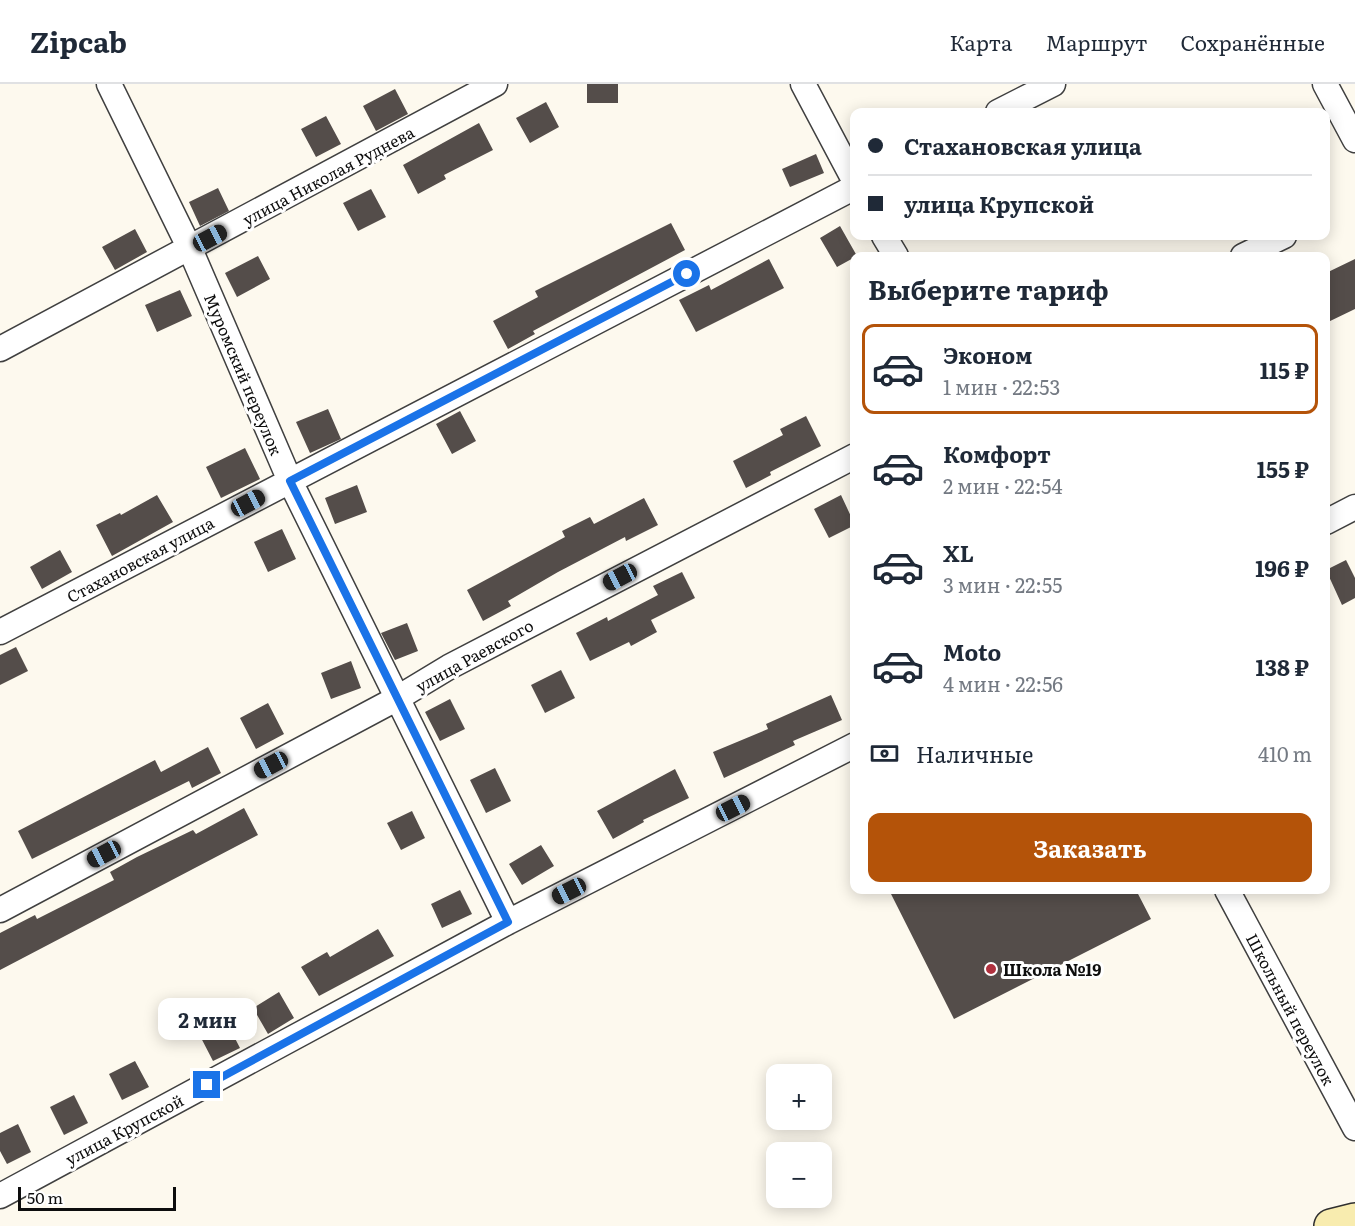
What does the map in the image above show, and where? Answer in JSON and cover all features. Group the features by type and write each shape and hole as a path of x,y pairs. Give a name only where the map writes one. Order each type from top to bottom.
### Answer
{"street":[{"name":"Муромский переулок","path":"108,84 190,249 290,481 508,922"},
{"name":"улица Николая Руднева","path":"0,349 495,84"},
{"path":"803,84 850,173"},
{"path":"1006,108 1053,84"},
{"path":"1325,84 1355,140"},
{"name":"Стахановская улица","path":"0,632 850,190"},
{"path":"1252,252 1276,240"},
{"name":"улица Раевского","path":"0,910 396,699 449,667 850,459"},
{"path":"1330,520 1355,507"},
{"name":"улица Крупской","path":"0,1196 508,922 850,748"},
{"name":"Школьный переулок","path":"1229,894 1355,1128"},
{"path":"1331,1226 1355,1220"}],"building":[{"path":"587,84 618,84 618,103 587,103"},
{"path":"395,89 408,114 376,131 363,106"},
{"path":"546,102 559,127 530,143 516,118"},
{"path":"326,116 341,144 316,157 301,129"},
{"path":"479,123 493,150 444,175 446,179 418,194 403,165"},
{"path":"816,154 824,173 790,187 782,169"},
{"path":"218,188 229,211 200,226 189,202"},
{"path":"371,189 386,217 358,231 343,203"},
{"path":"671,223 685,250 533,331 535,334 508,349 493,321 538,297 535,291"},
{"path":"840,226 855,252 850,252 850,260 837,267 820,238"},
{"path":"135,229 147,252 115,270 102,247"},
{"path":"258,256 270,279 237,297 225,273"},
{"path":"769,259 784,288 696,332 679,300 709,285 711,290"},
{"path":"1355,259 1355,309 1330,321 1330,271"},
{"path":"180,290 192,316 157,332 145,305"},
{"path":"328,409 341,439 310,453 296,422"},
{"path":"460,411 476,441 452,454 436,424"},
{"path":"806,416 821,446 770,472 771,475 746,488 733,461 783,435 780,429"},
{"path":"245,448 260,479 221,498 206,467"},
{"path":"357,485 367,512 335,524 325,498"},
{"path":"157,495 173,522 112,556 96,525 120,513 121,515"},
{"path":"841,495 850,514 850,528 829,538 814,509"},
{"path":"644,498 658,525 626,541 625,537 558,572 508,601 511,606 483,621 467,590 565,537 562,531 590,517 594,524"},
{"path":"282,529 296,559 268,572 254,542"},
{"path":"60,550 72,572 42,589 30,567"},
{"path":"1346,560 1355,578 1355,598 1342,605 1330,579 1330,568"},
{"path":"682,572 695,598 651,620 657,632 631,646 629,642 590,661 576,633 607,617 608,621 658,595 653,586"},
{"path":"407,623 418,651 395,660 381,633"},
{"path":"16,647 28,671 0,685 0,655"},
{"path":"351,661 361,688 331,699 321,673"},
{"path":"561,670 575,698 545,713 531,685"},
{"path":"831,695 842,720 793,741 795,745 724,778 713,752 768,729 766,724"},
{"path":"450,699 465,729 440,741 425,712"},
{"path":"268,703 284,734 256,749 240,718"},
{"path":"208,747 221,773 192,788 189,781 32,859 18,831 155,760 161,772"},
{"path":"495,768 511,801 486,813 470,780"},
{"path":"675,769 689,798 643,820 644,822 613,839 597,811"},
{"path":"244,808 258,835 0,970 0,933 35,915 37,919 114,880 110,872 137,857 193,830 196,834"},
{"path":"412,811 425,838 401,850 387,823"},
{"path":"541,845 554,866 522,885 509,864"},
{"path":"460,890 472,914 442,928 431,904"},
{"name":"Школа №19","path":"891,894 1138,894 1151,919 954,1019"},
{"path":"378,929 394,956 319,996 301,967 327,952 330,957"},
{"path":"279,992 294,1018 268,1034 253,1008"},
{"path":"225,1019 240,1048 213,1061 198,1032"},
{"path":"135,1061 149,1087 122,1100 109,1074"},
{"path":"74,1095 88,1123 64,1135 50,1107"},
{"path":"18,1124 31,1152 7,1164 0,1151 0,1133"}],"place":[{"name":"Школа №19","path":"991,969"}],"route":[{"path":"207,1085 508,922 290,481 687,274"}]}
